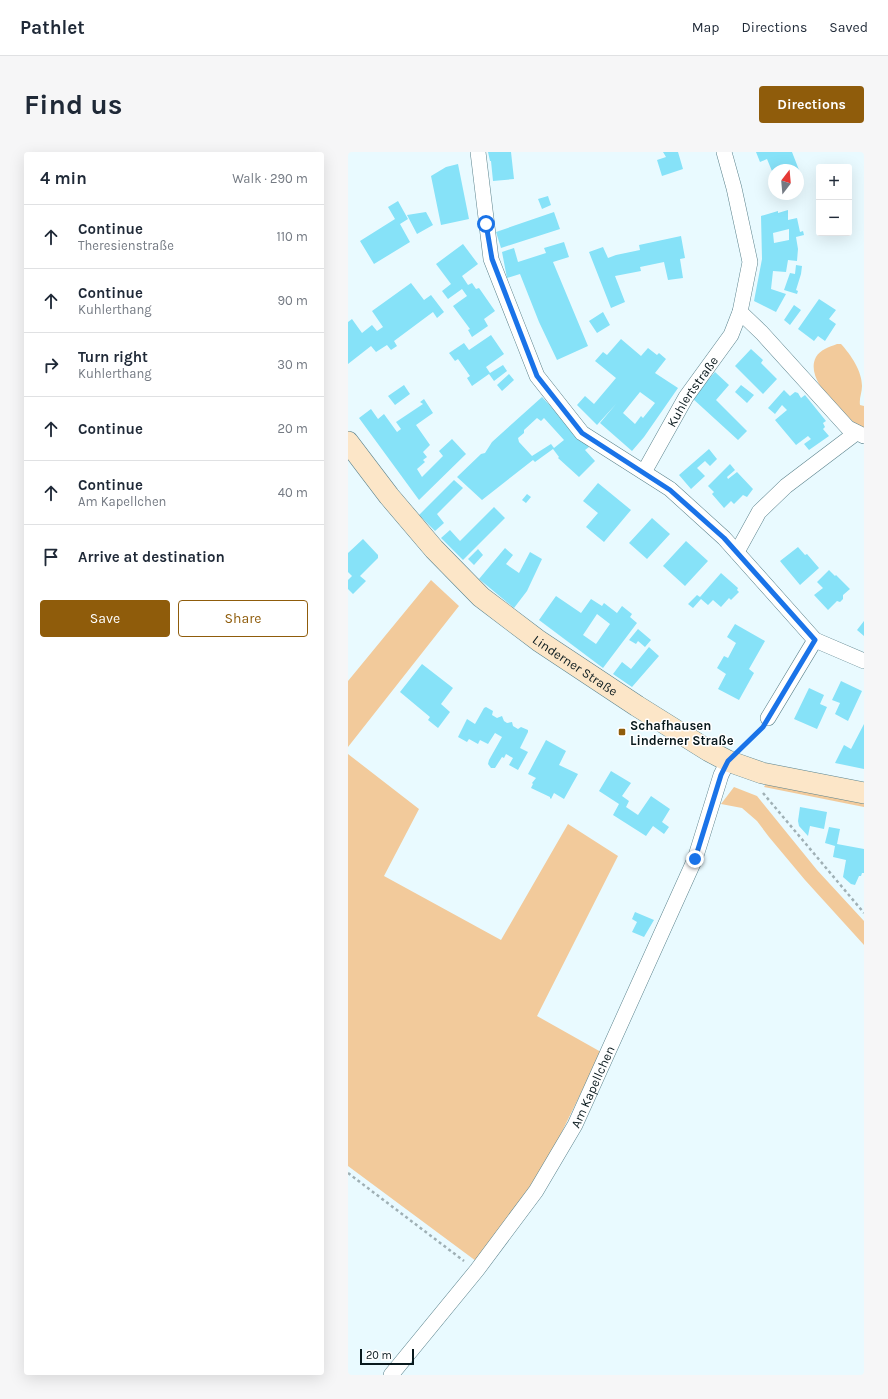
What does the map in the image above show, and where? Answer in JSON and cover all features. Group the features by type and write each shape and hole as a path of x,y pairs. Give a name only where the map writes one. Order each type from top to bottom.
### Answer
{"main road":[{"name":"Linderner Straße","path":"348,442 389,496 434,549 481,597 539,641 637,706 709,751 728,761 762,773 864,793"}],"street":[{"path":"478,152 492,259 537,376 582,433 670,490 724,538 815,640 864,661"},
{"name":"Kuhlertstraße","path":"644,472 686,397 731,335 740,312 750,262 734,188 724,152"},
{"path":"736,552 759,512 786,486 860,434 848,428 762,333 740,312"},
{"path":"768,718 815,640"},
{"name":"Am Kapellchen","path":"391,1375 478,1270 536,1191 575,1125 695,859 721,775 728,761"}],"path":[{"path":"728,761 763,727 768,718"},
{"path":"762,773 758,787 864,913"},
{"path":"348,1173 478,1270"}],"shaded area":[{"path":"837,344 841,344 848,353 858,369 862,380 860,405 864,406 864,430 838,408 821,387 816,377 814,367 816,357 822,351"},
{"path":"431,580 459,606 348,747 348,681"},
{"path":"348,754 419,809 384,876 501,940 568,824 618,856 537,1016 601,1052 551,1154 500,1233 476,1261 348,1166"},
{"path":"767,782 864,801 864,807 764,787"},
{"path":"734,787 757,796 817,870 864,921 864,945 805,880 757,821 742,808 721,804"}],"building":[{"path":"488,152 511,152 514,179 493,181 491,161"},
{"path":"663,152 678,152 683,169 662,176 657,160 666,157"},
{"path":"756,152 792,152 797,164 769,164 767,159 760,162"},
{"path":"458,164 469,219 441,225 431,176 446,167"},
{"path":"548,196 551,205 542,209 538,199"},
{"path":"398,201 408,219 400,224 410,242 374,264 360,241 395,219 388,207"},
{"path":"788,210 788,220 797,218 800,232 803,231 804,235 796,237 798,249 797,261 788,260 786,272 773,271 771,289 786,294 776,312 754,301 762,259 761,216 778,211 778,213","holes":["789,229 789,240 774,243 773,233"]},
{"path":"426,212 433,225 417,234 407,215"},
{"path":"554,212 560,229 501,248 496,232"},
{"path":"681,236 685,258 680,259 683,278 668,280 664,262 640,267 641,271 615,276 625,302 611,308 589,252 603,247 608,258 640,250 639,245"},
{"path":"564,242 569,257 553,262 588,346 557,360 539,322 520,274 507,278 502,252 514,248 518,262 546,253 544,248"},
{"path":"463,244 478,264 462,276 468,285 472,283 476,289 479,288 495,311 484,319 488,326 472,337 468,330 470,329 453,306 467,296 462,289 448,299 442,291 451,284 436,264"},
{"path":"796,265 802,266 796,290 798,291 797,294 784,290 790,273 795,274"},
{"path":"411,283 424,300 431,295 444,312 437,318 433,312 394,341 397,346 391,350 387,345 376,352 371,346 348,364 348,322 352,319 362,333 372,325 377,331 383,327 372,311"},
{"path":"819,299 836,310 829,319 836,324 825,341 818,336 814,341 798,329"},
{"path":"794,305 801,310 790,325 784,320"},
{"path":"603,312 610,325 597,333 589,321"},
{"path":"491,335 504,354 486,367 490,373 503,365 507,371 494,381 489,374 472,386 467,378 470,376 458,359 455,361 449,353 464,343 469,350"},
{"path":"621,339 641,356 648,348 657,355 659,353 666,359 655,373 678,388 644,437 632,451 600,423 616,404 597,425 577,405 585,396 594,404 616,378 595,361 603,352 607,355","holes":["640,392 655,403 643,418 641,416 635,424 623,413"]},
{"path":"751,349 763,360 761,363 777,379 763,394 735,366"},
{"path":"715,372 729,385 716,400 747,431 738,440 692,398"},
{"path":"509,374 514,380 502,391 497,385"},
{"path":"404,385 410,394 395,405 388,396"},
{"path":"741,385 754,395 747,403 735,392"},
{"path":"784,390 790,396 795,392 798,393 801,398 805,395 826,421 823,423 825,427 823,429 829,436 809,450 804,444 811,439 808,436 796,445 775,420 787,410 782,405 775,414 768,408"},
{"path":"542,397 589,447 585,450 595,461 579,477 558,458 559,457 553,449 535,462 533,460 482,500 457,477 481,454 485,453 492,442","holes":["537,418 541,421 544,418 564,440 554,448 551,444 532,456 519,442 518,438"]},
{"path":"424,399 433,413 416,425 430,445 423,452 427,457 423,460 425,462 417,469 422,477 443,456 439,451 452,439 466,454 419,500 359,418 371,409 378,419 384,414 397,432 401,429 396,422 423,404 420,402"},
{"path":"709,449 717,459 710,466 705,461 697,468 705,476 691,489 679,475"},
{"path":"730,464 735,470 727,477 728,479 737,472 753,489 747,497 743,495 734,504 731,501 724,508 712,494 714,492 708,486"},
{"path":"454,480 463,488 437,514 444,523 435,531 419,515"},
{"path":"598,483 631,510 604,542 586,527 598,513 583,501"},
{"path":"527,494 531,497 526,503 522,500"},
{"path":"494,507 505,518 463,560 441,538 450,530 460,541"},
{"path":"652,518 670,534 647,559 629,543"},
{"path":"363,539 378,555 378,558 360,576 366,581 353,594 348,589 348,580 352,576 348,572 348,553"},
{"path":"686,541 708,561 685,586 663,566"},
{"path":"798,547 805,555 807,554 819,568 800,585 780,561"},
{"path":"505,548 513,555 506,564 519,573 530,552 542,559 527,591 514,608 479,579"},
{"path":"478,549 483,555 474,565 468,559"},
{"path":"829,570 850,589 843,595 843,599 840,602 837,601 828,610 814,595 823,588 817,582"},
{"path":"721,573 738,588 737,590 739,592 731,600 729,598 721,607 713,600 708,605 701,599 693,608 688,604 697,595 700,597"},
{"path":"556,596 581,613 591,599 602,606 604,603 617,613 622,606 632,614 630,617 637,623 603,668 539,620","holes":["597,614 610,624 596,644 583,635"]},
{"path":"864,621 864,636 857,630"},
{"path":"735,624 765,641 749,669 754,673 739,700 718,689 726,674 717,668 724,656 728,658 736,643 727,637"},
{"path":"638,629 651,640 645,647 638,641 636,644 629,640"},
{"path":"649,647 659,656 632,687 613,674 622,662 631,669"},
{"path":"422,664 453,688 441,704 450,712 438,728 428,720 430,717 400,692"},
{"path":"841,681 862,691 848,721 835,714 840,703 832,700"},
{"path":"809,688 824,695 820,704 827,707 817,729 794,719"},
{"path":"486,707 493,711 492,715 497,718 502,716 504,721 507,723 512,722 513,726 518,729 521,727 528,730 520,748 528,752 518,770 509,765 513,758 506,754 504,758 502,757 495,768 491,768 488,764 502,737 495,733 488,744 480,740 478,744 469,739 467,742 458,737 467,719 475,724"},
{"path":"864,724 864,769 835,763 844,745 851,749"},
{"path":"546,740 566,751 559,765 578,774 564,799 554,793 551,799 550,797 531,788 532,783 536,778 528,774"},
{"path":"611,771 631,783 622,796 629,801 626,807 638,815 651,796 670,809 662,822 669,827 664,834 653,826 646,836 613,815 619,804 599,791"},
{"path":"800,807 827,812 824,829 810,826 808,836 799,826 798,821"},
{"path":"829,827 840,829 837,844 864,849 864,873 859,876 855,885 851,884 843,877 846,860 833,857 835,846 825,843"},
{"path":"635,912 654,920 644,937 632,932 637,922 632,919"}],"place":[{"name":"Schafhausen Linderner Straße","path":"622,732"}],"route":[{"path":"486,224 492,259 537,376 582,433 670,490 724,538 815,640 763,727 728,761 721,775 695,859"}]}
